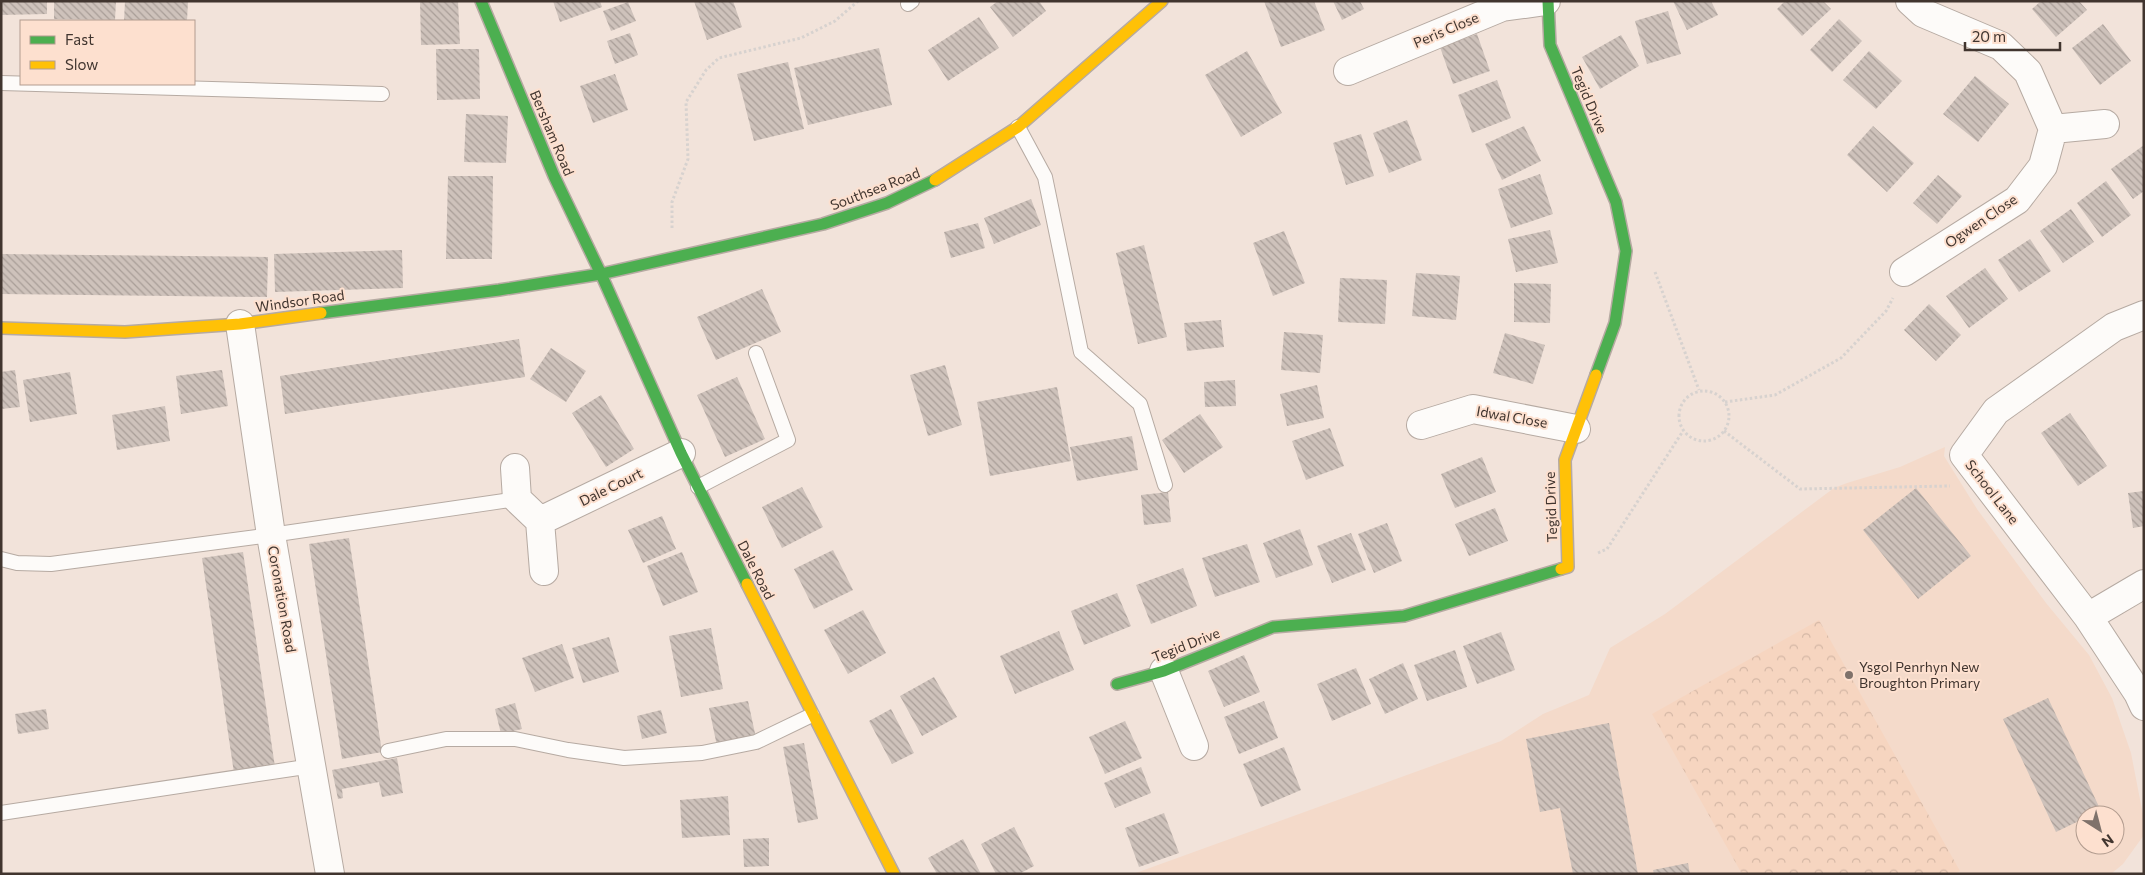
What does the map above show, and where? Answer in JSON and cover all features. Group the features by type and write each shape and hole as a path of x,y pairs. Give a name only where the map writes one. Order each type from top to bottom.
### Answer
{"street":[{"name":"Bersham Road","path":"481,1 554,176 601,274"},
{"name":"Southsea Road","path":"601,274 823,224 887,203 942,177 1018,128 1162,1"},
{"name":"Peris Close","path":"1348,71 1502,7 1547,1"},
{"name":"Tegid Drive","path":"1116,684 1164,671 1274,627 1404,616 1568,567 1565,460 1615,323 1626,251 1616,202 1550,45 1547,1"},
{"path":"1910,1 1923,13 2001,46 2028,72 2053,129 2105,124"},
{"name":"Ogwen Close","path":"1904,272 2017,200 2043,166 2053,129"},
{"name":"Windsor Road","path":"1,328 125,332 240,324 601,274"},
{"name":"Dale Road","path":"601,274 681,454 894,874"},
{"name":"School Lane","path":"2144,315 2114,327 1996,412 1964,455 2088,617 2144,706"},
{"name":"Coronation Road","path":"240,324 271,535 330,874"},
{"name":"Idwal Close","path":"1421,425 1473,409 1576,429"},
{"name":"Dale Court","path":"540,521 681,454"},
{"path":"515,468 517,499 540,521 544,571"},
{"path":"2088,617 2144,584"},
{"path":"1164,671 1194,746"}],"lane":[{"path":"1,83 20,84"},
{"path":"70,85 382,94"},
{"path":"1018,128 1045,177 1081,352 1140,404 1164,485"},
{"path":"698,487 788,440 756,353"},
{"path":"1,559 17,563 51,564 271,535 517,499"},
{"path":"388,751 446,739 515,738 568,750 624,758 702,754 756,742 812,715"},
{"path":"1,813 312,766"}],"path":[{"path":"672,259 672,202 688,159 686,102 706,70 719,58 801,38 835,21 858,1"},
{"path":"1652,265 1699,390"},
{"path":"1725,402 1775,395 1840,358 1886,311 1904,272"},
{"path":"1699,390 1714,392 1725,402 1730,417 1724,431 1712,440 1696,440 1683,432 1678,415 1684,399 1699,390"},
{"path":"1724,431 1800,490 1988,485"},
{"path":"1568,567 1607,549 1683,432"}],"shaded area":[{"name":"Ysgol Penrhyn New Broughton Primary","path":"1945,447 1944,456 1977,509 2046,603 2089,655 2112,698 2131,753 2144,820 2144,835 2123,864 2111,874 1133,874 1501,741 1543,714 1589,695 1610,648 1665,614 1834,488 1900,467"}],"green space":[{"path":"1819,620 1960,871 1954,874 1742,874 1652,714"}],"building":[{"path":"1,1 47,1 47,14 1,15"},
{"path":"54,1 116,1 115,20 54,19"},
{"path":"125,1 188,1 187,20 124,20"},
{"path":"420,1 458,1 460,44 421,45"},
{"path":"553,1 600,1 602,7 560,22"},
{"path":"694,1 733,1 742,27 707,40"},
{"path":"998,1 1039,1 1046,11 1013,37 990,7"},
{"path":"1264,1 1314,1 1325,30 1281,47"},
{"path":"1333,1 1360,1 1364,9 1342,20"},
{"path":"1673,1 1711,1 1718,15 1687,30"},
{"path":"1785,1 1823,1 1831,9 1802,36 1777,9"},
{"path":"2041,1 2079,1 2087,10 2056,37 2032,9"},
{"path":"628,2 636,21 611,31 603,11"},
{"path":"1668,11 1681,54 1647,64 1635,21"},
{"path":"979,17 999,48 948,81 928,50"},
{"path":"1839,19 1862,41 1832,72 1810,50"},
{"path":"2103,24 2131,61 2100,85 2072,48"},
{"path":"630,33 638,55 615,64 607,41"},
{"path":"1477,34 1490,71 1453,84 1440,47"},
{"path":"1621,35 1639,66 1600,89 1582,57"},
{"path":"879,48 892,105 808,125 794,68"},
{"path":"436,49 479,49 480,99 437,100"},
{"path":"1247,51 1282,113 1241,137 1205,75"},
{"path":"1869,51 1902,81 1876,109 1843,80"},
{"path":"788,62 804,129 754,141 737,74"},
{"path":"615,74 628,110 593,123 580,86"},
{"path":"1975,76 2009,104 1978,142 1943,114"},
{"path":"1497,80 1511,118 1472,133 1458,95"},
{"path":"466,114 508,116 506,163 464,162"},
{"path":"1407,120 1422,160 1389,173 1373,133"},
{"path":"1524,126 1541,161 1502,180 1485,144"},
{"path":"1873,126 1914,163 1887,192 1847,155"},
{"path":"1361,134 1374,176 1346,185 1333,143"},
{"path":"2144,145 2144,191 2133,199 2111,169"},
{"path":"1540,174 1553,214 1511,228 1498,189"},
{"path":"1938,175 1962,196 1937,224 1913,203"},
{"path":"448,176 493,176 492,259 446,259"},
{"path":"2106,181 2131,215 2102,237 2077,203"},
{"path":"1031,199 1041,225 994,244 984,218"},
{"path":"2071,209 2094,242 2063,263 2040,231"},
{"path":"978,223 985,248 951,258 944,232"},
{"path":"1550,230 1558,263 1516,272 1508,239"},
{"path":"1284,231 1305,283 1273,296 1253,243"},
{"path":"2030,239 2051,271 2019,292 1998,260"},
{"path":"1144,245 1167,337 1138,344 1116,253"},
{"path":"402,250 403,288 275,292 274,254"},
{"path":"1,254 268,257 267,297 1,294"},
{"path":"1985,268 2008,299 1969,328 1946,296"},
{"path":"1416,273 1460,276 1456,320 1412,316"},
{"path":"1340,278 1387,280 1385,324 1338,322"},
{"path":"1514,283 1551,284 1550,323 1514,322"},
{"path":"762,289 781,332 716,360 697,317"},
{"path":"1929,304 1961,335 1936,361 1904,330"},
{"path":"1221,320 1224,347 1187,351 1184,323"},
{"path":"1284,332 1323,335 1320,373 1281,370"},
{"path":"1505,333 1545,345 1533,384 1493,373"},
{"path":"519,339 525,377 285,414 280,376"},
{"path":"551,348 586,371 566,402 530,379"},
{"path":"945,365 962,425 928,436 910,375"},
{"path":"15,370 20,407 1,409 1,372"},
{"path":"222,370 228,406 181,414 176,376"},
{"path":"70,372 77,414 30,422 23,380"},
{"path":"737,377 765,439 725,457 697,395"},
{"path":"1235,380 1236,406 1205,407 1204,382"},
{"path":"1317,385 1324,418 1287,426 1280,394"},
{"path":"1057,387 1071,461 990,476 977,402"},
{"path":"601,395 634,449 606,467 572,413"},
{"path":"165,406 170,441 117,450 112,415"},
{"path":"2070,413 2107,466 2078,486 2041,433"},
{"path":"1200,414 1223,447 1184,473 1162,440"},
{"path":"1330,428 1344,466 1306,480 1292,441"},
{"path":"1132,436 1138,470 1077,481 1070,447"},
{"path":"1482,457 1496,492 1455,508 1441,474"},
{"path":"802,487 823,527 782,548 762,507"},
{"path":"1916,488 1971,556 1918,599 1863,530"},
{"path":"2144,491 2144,526 2133,528 2128,493"},
{"path":"1168,492 1171,522 1144,525 1141,495"},
{"path":"1495,508 1508,541 1469,556 1455,524"},
{"path":"662,516 676,549 643,563 628,530"},
{"path":"1387,523 1402,561 1374,573 1358,534"},
{"path":"1300,529 1313,565 1276,578 1263,543"},
{"path":"1351,533 1366,570 1332,583 1317,546"},
{"path":"349,538 382,752 342,759 309,544"},
{"path":"1247,544 1260,582 1215,597 1202,558"},
{"path":"833,550 853,590 814,609 794,569"},
{"path":"243,552 275,767 234,773 202,558"},
{"path":"682,552 698,592 663,606 647,566"},
{"path":"1183,568 1197,606 1151,624 1136,585"},
{"path":"1117,593 1131,626 1084,645 1071,611"},
{"path":"863,610 886,653 848,674 824,630"},
{"path":"711,628 723,689 681,697 669,636"},
{"path":"1059,631 1074,670 1015,694 1000,656"},
{"path":"1501,632 1515,670 1477,684 1463,646"},
{"path":"609,637 619,672 583,683 572,648"},
{"path":"562,644 574,678 535,692 522,658"},
{"path":"1455,650 1467,687 1427,701 1414,665"},
{"path":"1244,655 1260,692 1224,707 1208,671"},
{"path":"1403,663 1418,699 1385,714 1369,679"},
{"path":"1356,668 1371,704 1332,721 1317,684"},
{"path":"934,677 957,717 922,736 900,696"},
{"path":"2048,698 2098,805 2075,805 2075,823 2056,832 2003,719"},
{"path":"748,701 756,738 717,746 709,708"},
{"path":"1264,701 1278,738 1239,754 1224,717"},
{"path":"515,703 522,729 501,734 495,709"},
{"path":"46,709 49,729 18,734 15,714"},
{"path":"891,709 914,753 892,764 869,721"},
{"path":"661,710 667,733 642,739 637,716"},
{"path":"1125,721 1142,758 1105,774 1089,737"},
{"path":"1609,723 1638,874 1573,874 1560,808 1540,812 1526,739"},
{"path":"804,743 818,819 798,823 783,747"},
{"path":"1284,747 1301,790 1261,807 1243,764"},
{"path":"397,758 403,793 382,797 379,782 342,789 343,798 338,799 332,770"},
{"path":"1141,767 1151,793 1115,808 1104,783"},
{"path":"728,796 730,835 682,838 680,800"},
{"path":"1164,813 1179,853 1139,867 1125,828"},
{"path":"1014,827 1034,866 1019,874 996,874 981,844"},
{"path":"769,838 769,866 744,867 743,839"},
{"path":"963,839 981,874 937,874 928,858"},
{"path":"1688,863 1690,874 1654,874 1653,870"}],"traffic: fast":[{"path":"481,1 554,176 601,274 681,453 747,584"},
{"path":"1548,1 1550,45 1616,202 1626,251 1615,323 1596,375"},
{"path":"321,313 499,290 601,274 823,224 887,203 935,180"},
{"path":"1117,684 1164,671 1273,627 1404,616 1561,569"}],"traffic: slow":[{"path":"935,180 1018,127 1162,1"},
{"path":"1,328 125,332 240,324 321,313"},
{"path":"1561,569 1568,567 1565,460 1596,375"},
{"path":"747,584 894,874"}],"place":[{"name":"Ysgol Penrhyn New Broughton Primary","path":"1849,675"}]}
